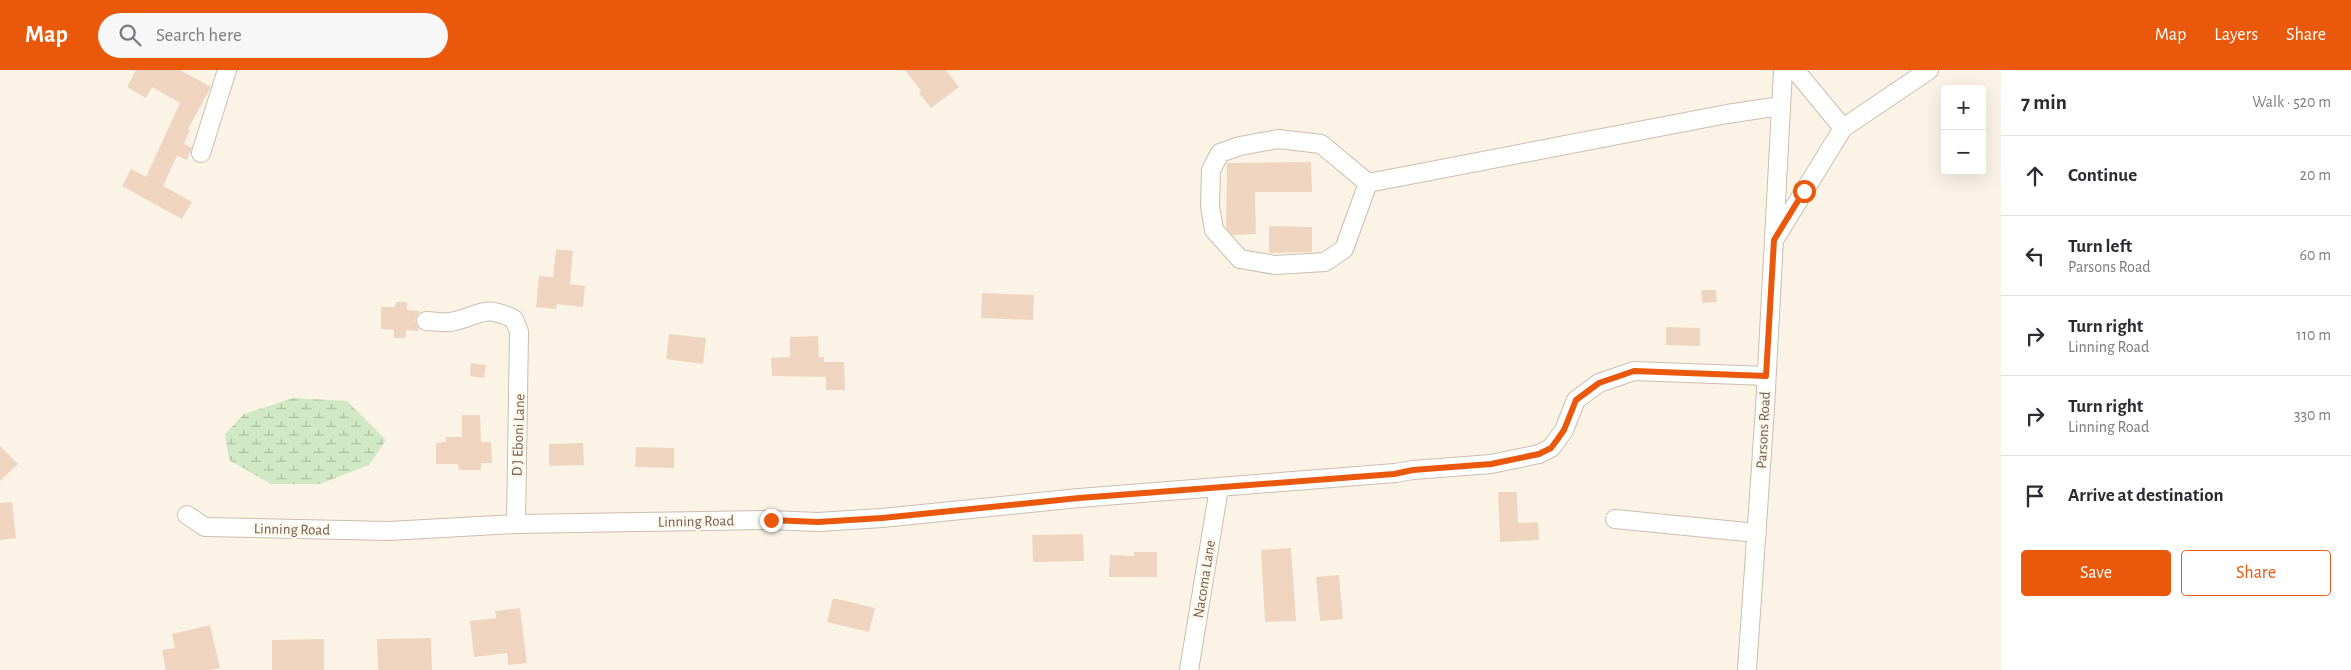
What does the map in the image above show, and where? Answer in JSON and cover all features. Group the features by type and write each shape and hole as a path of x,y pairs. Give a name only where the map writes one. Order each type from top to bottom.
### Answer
{"street":[{"path":"201,153 227,70"},
{"name":"Parsons Road","path":"1747,670 1757,533 1783,70"},
{"path":"1795,70 1843,128"},
{"path":"1774,240 1843,128 1929,70"},
{"path":"1368,183 1727,114 1781,106"},
{"path":"1278,139 1321,144 1368,183 1344,249 1325,262 1275,265 1240,259 1214,230 1210,206 1211,170 1220,153 1240,146 1278,139"},
{"name":"D J Eboni Lane","path":"426,321 450,322 477,313 497,311 514,319 520,332 516,524"},
{"name":"Linning Road","path":"187,515 205,527 389,530 516,524 771,520 818,522 882,518 1079,498 1219,488 1491,464 1539,454 1551,448 1564,430 1576,400 1599,383 1634,371 1766,376"},
{"name":"Nacoma Lane","path":"1189,670 1219,488"},
{"path":"1615,519 1757,533"}],"green space":[{"path":"293,398 347,401 386,440 369,465 320,484 271,484 229,460 225,434 244,414"}],"building":[{"path":"136,70 180,70 211,87 188,129 190,130 184,144 192,148 187,160 177,156 163,186 192,202 182,219 122,186 131,169 146,177 180,103 152,87 146,98 127,87"},
{"path":"905,70 946,70 959,87 931,108"},
{"path":"1311,162 1312,192 1255,192 1256,234 1232,235 1226,227 1227,163"},
{"path":"1269,226 1312,227 1312,252 1269,253"},
{"path":"556,249 573,251 570,284 585,286 583,307 557,304 556,309 536,307 539,276 553,277"},
{"path":"1701,290 1716,290 1717,302 1702,303"},
{"path":"982,293 1034,295 1033,320 981,318"},
{"path":"396,302 407,302 407,310 420,311 415,320 419,331 406,330 405,338 394,338 394,330 381,329 381,307 395,307"},
{"path":"1666,327 1700,328 1700,346 1666,345"},
{"path":"669,334 706,338 703,364 666,359"},
{"path":"818,336 819,357 824,357 824,362 844,362 845,390 826,390 826,377 772,376 771,358 790,357 790,337"},
{"path":"471,363 486,365 484,378 470,376"},
{"path":"462,415 480,415 481,442 491,442 492,463 481,463 481,470 459,470 458,464 436,464 436,443 446,442 446,437 462,437"},
{"path":"583,443 584,465 549,466 549,444"},
{"path":"0,446 18,464 0,481"},
{"path":"636,447 674,448 674,468 635,467"},
{"path":"1498,492 1517,492 1518,523 1538,522 1539,540 1500,542"},
{"path":"12,502 16,538 0,540 0,503"},
{"path":"1083,534 1084,561 1033,562 1032,535"},
{"path":"1291,548 1296,621 1265,622 1261,550"},
{"path":"1134,552 1157,552 1157,577 1109,577 1110,555 1134,556"},
{"path":"1339,575 1343,619 1320,621 1316,577"},
{"path":"833,598 875,608 869,632 827,622"},
{"path":"520,608 527,663 508,665 507,653 474,657 470,621 496,618 495,611"},
{"path":"210,625 220,668 209,670 166,670 162,650 175,648 172,634"},
{"path":"431,638 432,670 378,670 377,639"},
{"path":"324,639 324,670 272,670 272,640"}],"route":[{"path":"771,520 818,522 882,518 1079,498 1372,476 1413,470 1491,464 1539,454 1551,448 1564,430 1571,408 1576,400 1599,383 1615,376 1645,370 1766,376 1774,240 1804,191"}]}
